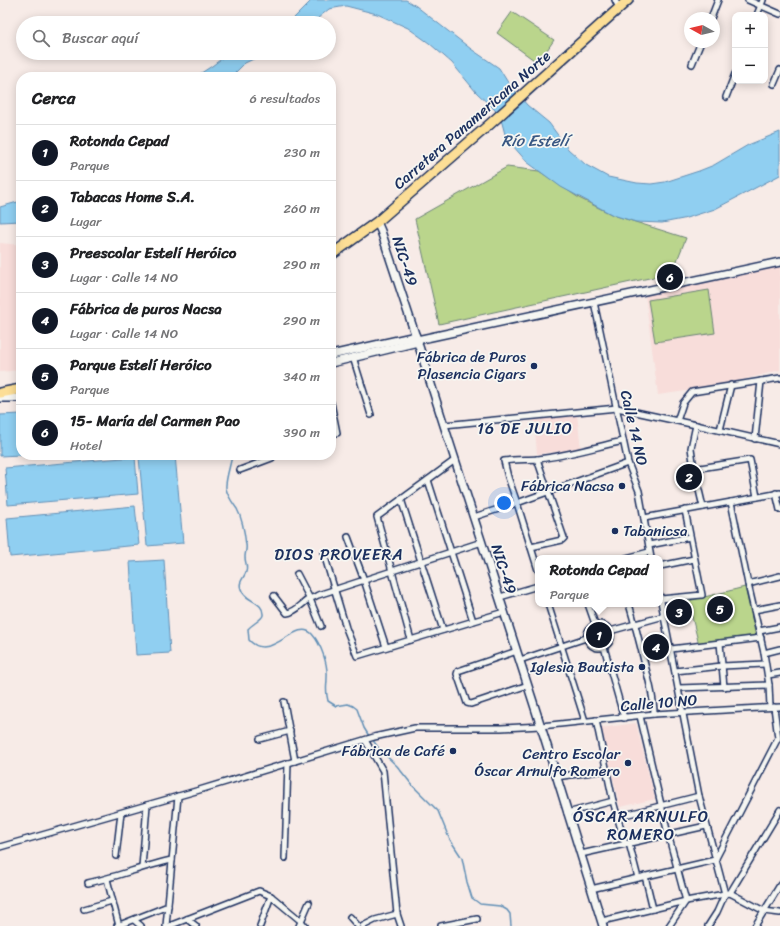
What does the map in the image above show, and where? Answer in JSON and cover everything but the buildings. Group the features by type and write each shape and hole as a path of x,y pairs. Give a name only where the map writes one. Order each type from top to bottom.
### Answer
{"highway":[{"name":"Carretera Panamericana Norte","path":"336,251 376,222 492,123 549,72 617,4 628,0"},
{"path":"0,393 16,390"}],"street":[{"path":"713,12 718,0"},
{"path":"748,0 780,14"},
{"path":"759,12 763,0"},
{"path":"692,64 699,48"},
{"path":"774,84 780,70"},
{"path":"726,97 732,82"},
{"name":"NIC-49","path":"376,222 381,231 417,339 541,726 602,924"},
{"path":"336,354 417,339 780,262"},
{"name":"Calle 14 NO","path":"594,302 628,463 639,492 650,555"},
{"path":"336,362 417,339"},
{"path":"353,358 370,415"},
{"path":"677,420 683,403 692,392 780,378"},
{"path":"755,439 761,381"},
{"path":"720,430 731,385"},
{"path":"0,398 16,398"},
{"path":"444,425 617,408 696,424 780,444"},
{"path":"696,424 691,448 694,469 703,507"},
{"path":"336,428 337,433"},
{"path":"535,560 504,461 537,459 564,455 623,440"},
{"path":"531,547 564,538 537,459"},
{"path":"240,470 267,460"},
{"path":"411,640 377,517 455,460"},
{"path":"694,469 750,460 757,497"},
{"path":"474,517 549,492 628,463"},
{"path":"428,480 473,621"},
{"path":"644,518 778,493 780,510"},
{"path":"402,499 443,630"},
{"path":"591,889 715,860 779,739 775,707 769,685 764,652 731,502"},
{"path":"663,598 702,595 685,510"},
{"path":"348,537 386,647"},
{"path":"648,545 690,537"},
{"path":"274,596 287,613 293,612 310,599 334,590 482,542"},
{"path":"638,555 649,552"},
{"path":"324,554 346,628 357,656 504,612"},
{"path":"663,565 694,559"},
{"path":"297,574 310,599 321,626"},
{"path":"748,584 780,576"},
{"path":"500,597 535,587"},
{"path":"754,610 780,605"},
{"path":"549,607 585,721"},
{"path":"589,607 595,624"},
{"path":"630,607 654,702 654,714"},
{"path":"662,607 684,712 699,796 715,860 728,893"},
{"path":"610,630 664,616"},
{"path":"595,624 602,624 610,630 610,640 604,647 593,647 586,638 589,628 595,624"},
{"path":"759,631 780,627"},
{"path":"520,660 586,638"},
{"path":"671,649 761,638"},
{"path":"720,643 724,687"},
{"path":"604,647 624,718"},
{"path":"764,652 780,649"},
{"path":"517,651 458,671 457,674 467,703 471,704 528,685"},
{"path":"675,671 722,666 765,664"},
{"path":"768,675 780,673"},
{"path":"678,688 769,685"},
{"path":"284,702 295,761"},
{"name":"Calle 10 NO","path":"0,847 121,813 366,739 424,727 458,729 541,726 654,714 775,707"},
{"path":"640,716 668,834 686,901 669,926"},
{"path":"596,720 617,817 638,878"},
{"path":"260,739 290,731"},
{"path":"366,739 383,771 397,914 401,926"},
{"path":"285,858 288,763"},
{"path":"556,777 606,770"},
{"path":"178,796 168,906 168,926 259,891 271,896 300,924 305,926"},
{"path":"617,817 699,796"},
{"path":"567,813 613,801"},
{"path":"142,867 147,805"},
{"path":"708,926 780,810"},
{"path":"116,856 121,813"},
{"path":"581,854 706,826"},
{"path":"88,883 172,860"},
{"path":"645,876 654,909"},
{"path":"107,879 118,926 168,906"},
{"path":"755,926 780,885"},
{"path":"602,924 686,901 728,893 764,911 780,913"},
{"path":"260,926 271,896"},
{"path":"84,909 112,902"},
{"path":"300,924 308,903"},
{"path":"363,926 375,920 397,914"},
{"path":"350,917 358,926"},
{"path":"187,919 196,926"},
{"path":"441,926 477,919"},
{"path":"134,920 141,926"}],"shaded area":[{"path":"0,243 16,245 16,370 0,372"},
{"path":"780,266 780,370 738,381 658,395 645,295"},
{"path":"577,414 581,449 537,454 534,418"},
{"name":"Centro Escolar Óscar Arnulfo Romero","path":"636,723 655,799 620,807 601,728"}],"green space":[{"path":"512,12 554,40 538,63 497,33"},
{"path":"507,167 539,171 579,198 613,215 686,238 672,273 439,324 415,219"},
{"path":"709,290 715,333 655,342 648,300"},
{"path":"745,587 756,637 699,645 688,601"},
{"path":"599,626 606,629 609,636 606,643 599,646 592,643 589,636 592,629"}],"water":[{"name":"Río Estelí","path":"312,0 406,0 499,68 507,81 527,105 549,123 568,149 586,165 608,177 637,183 651,184 665,182 714,165 748,145 780,132 780,175 715,209 683,219 662,223 636,222 613,215 561,187 527,162 506,138 502,123 495,110 476,92 452,63 429,43 408,28 377,14 346,6 329,9 320,16 296,16"},
{"path":"220,60 251,60 245,63 236,72 203,72"},
{"path":"16,202 16,221 0,222 0,207"},
{"path":"16,414 16,455 0,456 0,415"},
{"path":"100,460 135,460 138,494 8,505 5,468"},
{"path":"139,460 175,460 183,543 147,546"},
{"path":"135,506 139,545 10,557 7,518"},
{"path":"164,560 170,653 136,655 130,562"}],"waterway":[{"path":"231,460 226,488 229,497 237,509 240,517 246,546 245,557 247,570 240,587 246,597 258,604 263,610 263,617 248,629 249,640 257,646 265,647 274,644 298,631 306,630 312,634 318,643 325,660 327,672 326,691 328,701 336,706 348,704 357,709 364,728 369,736"},
{"path":"372,739 380,750 397,766 413,786 438,811 449,838 462,858 472,898 480,904 500,906 507,910 510,914 511,926"}],"place":[{"name":"15- María del Carmen Pao","path":"670,277"},
{"name":"Fábrica de Puros Plasencia Cigars","path":"534,366"},
{"name":"Tabacas Home S.A.","path":"689,477"},
{"name":"Fábrica Nacsa","path":"622,486"},
{"name":"Tabanicsa","path":"615,531"},
{"name":"Parque Estelí Heróico","path":"720,609"},
{"name":"Preescolar Estelí Heróico","path":"679,612"},
{"name":"Rotonda Cepad","path":"599,635"},
{"name":"Fábrica de puros Nacsa","path":"656,647"},
{"name":"Iglesia Bautista","path":"642,667"},
{"name":"Fábrica de Café","path":"453,751"},
{"name":"Centro Escolar Óscar Arnulfo Romero","path":"628,763"}],"district":[{"name":"16 DE JULIO","path":"525,428"},
{"name":"DIOS PROVEERA","path":"339,554"},
{"name":"ÓSCAR ARNULFO ROMERO","path":"641,825"}]}
